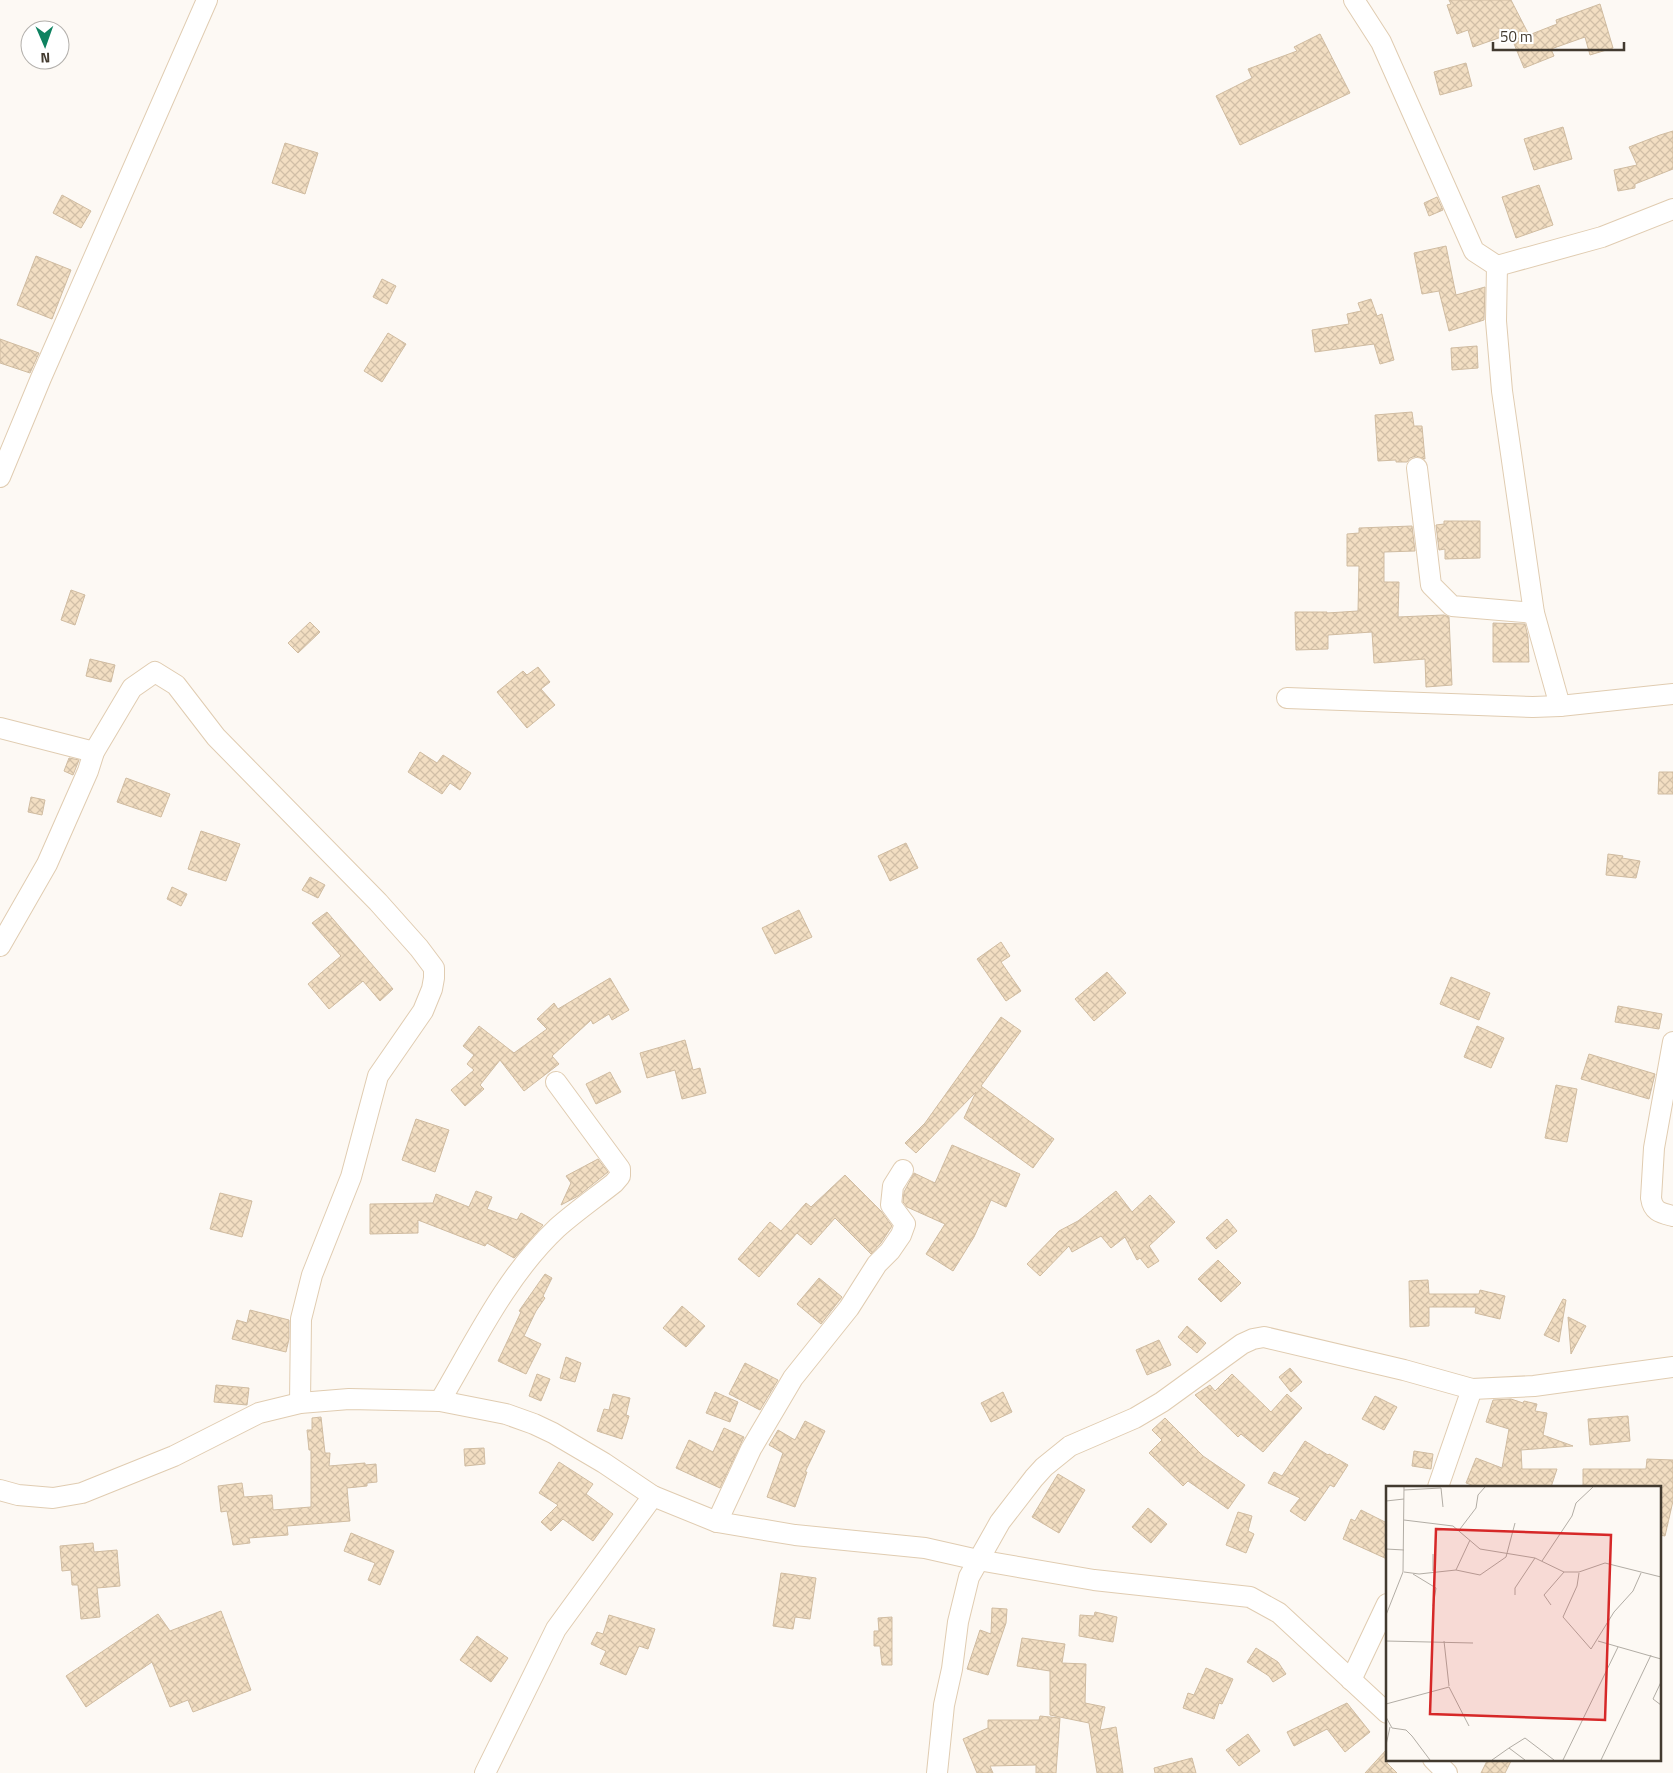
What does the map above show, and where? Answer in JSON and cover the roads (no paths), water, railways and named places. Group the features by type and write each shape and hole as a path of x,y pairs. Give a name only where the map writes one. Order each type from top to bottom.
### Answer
{"street":[{"path":"0,477 45,369 207,0"},
{"path":"1354,0 1381,42 1474,251 1498,266 1602,237 1673,209"},
{"path":"1498,266 1496,322 1502,391 1534,613 1560,706"},
{"path":"1417,468 1431,585 1452,606 1534,613"},
{"path":"0,946 47,864 88,771 94,752 132,688 154,672 176,685 216,737 378,902 419,948 434,968 432,989 423,1012 378,1076 351,1177 312,1275 302,1319 300,1403"},
{"path":"1287,698 1511,707 1560,706 1673,694"},
{"path":"0,728 94,752"},
{"path":"1673,1042 1654,1148 1652,1198 1655,1209 1673,1216"},
{"path":"440,1401 503,1293 532,1256 557,1228 614,1183 620,1176 620,1169 556,1082"},
{"path":"717,1522 751,1449 793,1378 845,1313 877,1264 901,1236 905,1224 891,1205 893,1186 904,1170"},
{"path":"937,1773 944,1705 952,1669 958,1622 969,1577 1000,1522 1044,1467 1070,1446 1135,1418 1162,1402 1242,1344 1254,1338 1264,1337 1404,1370 1472,1389 1534,1386 1673,1367"},
{"path":"1438,1486 1472,1389"},
{"path":"0,1490 18,1495 53,1498 82,1493 174,1456 258,1413 300,1403 349,1399 440,1401 506,1414 534,1424 604,1463 653,1496 717,1522 795,1535 925,1548 978,1560 1094,1580 1250,1597 1278,1613 1386,1711"},
{"path":"485,1773 556,1629 653,1496"},
{"path":"1351,1680 1386,1606"},
{"path":"1434,1760 1447,1773"}]}
